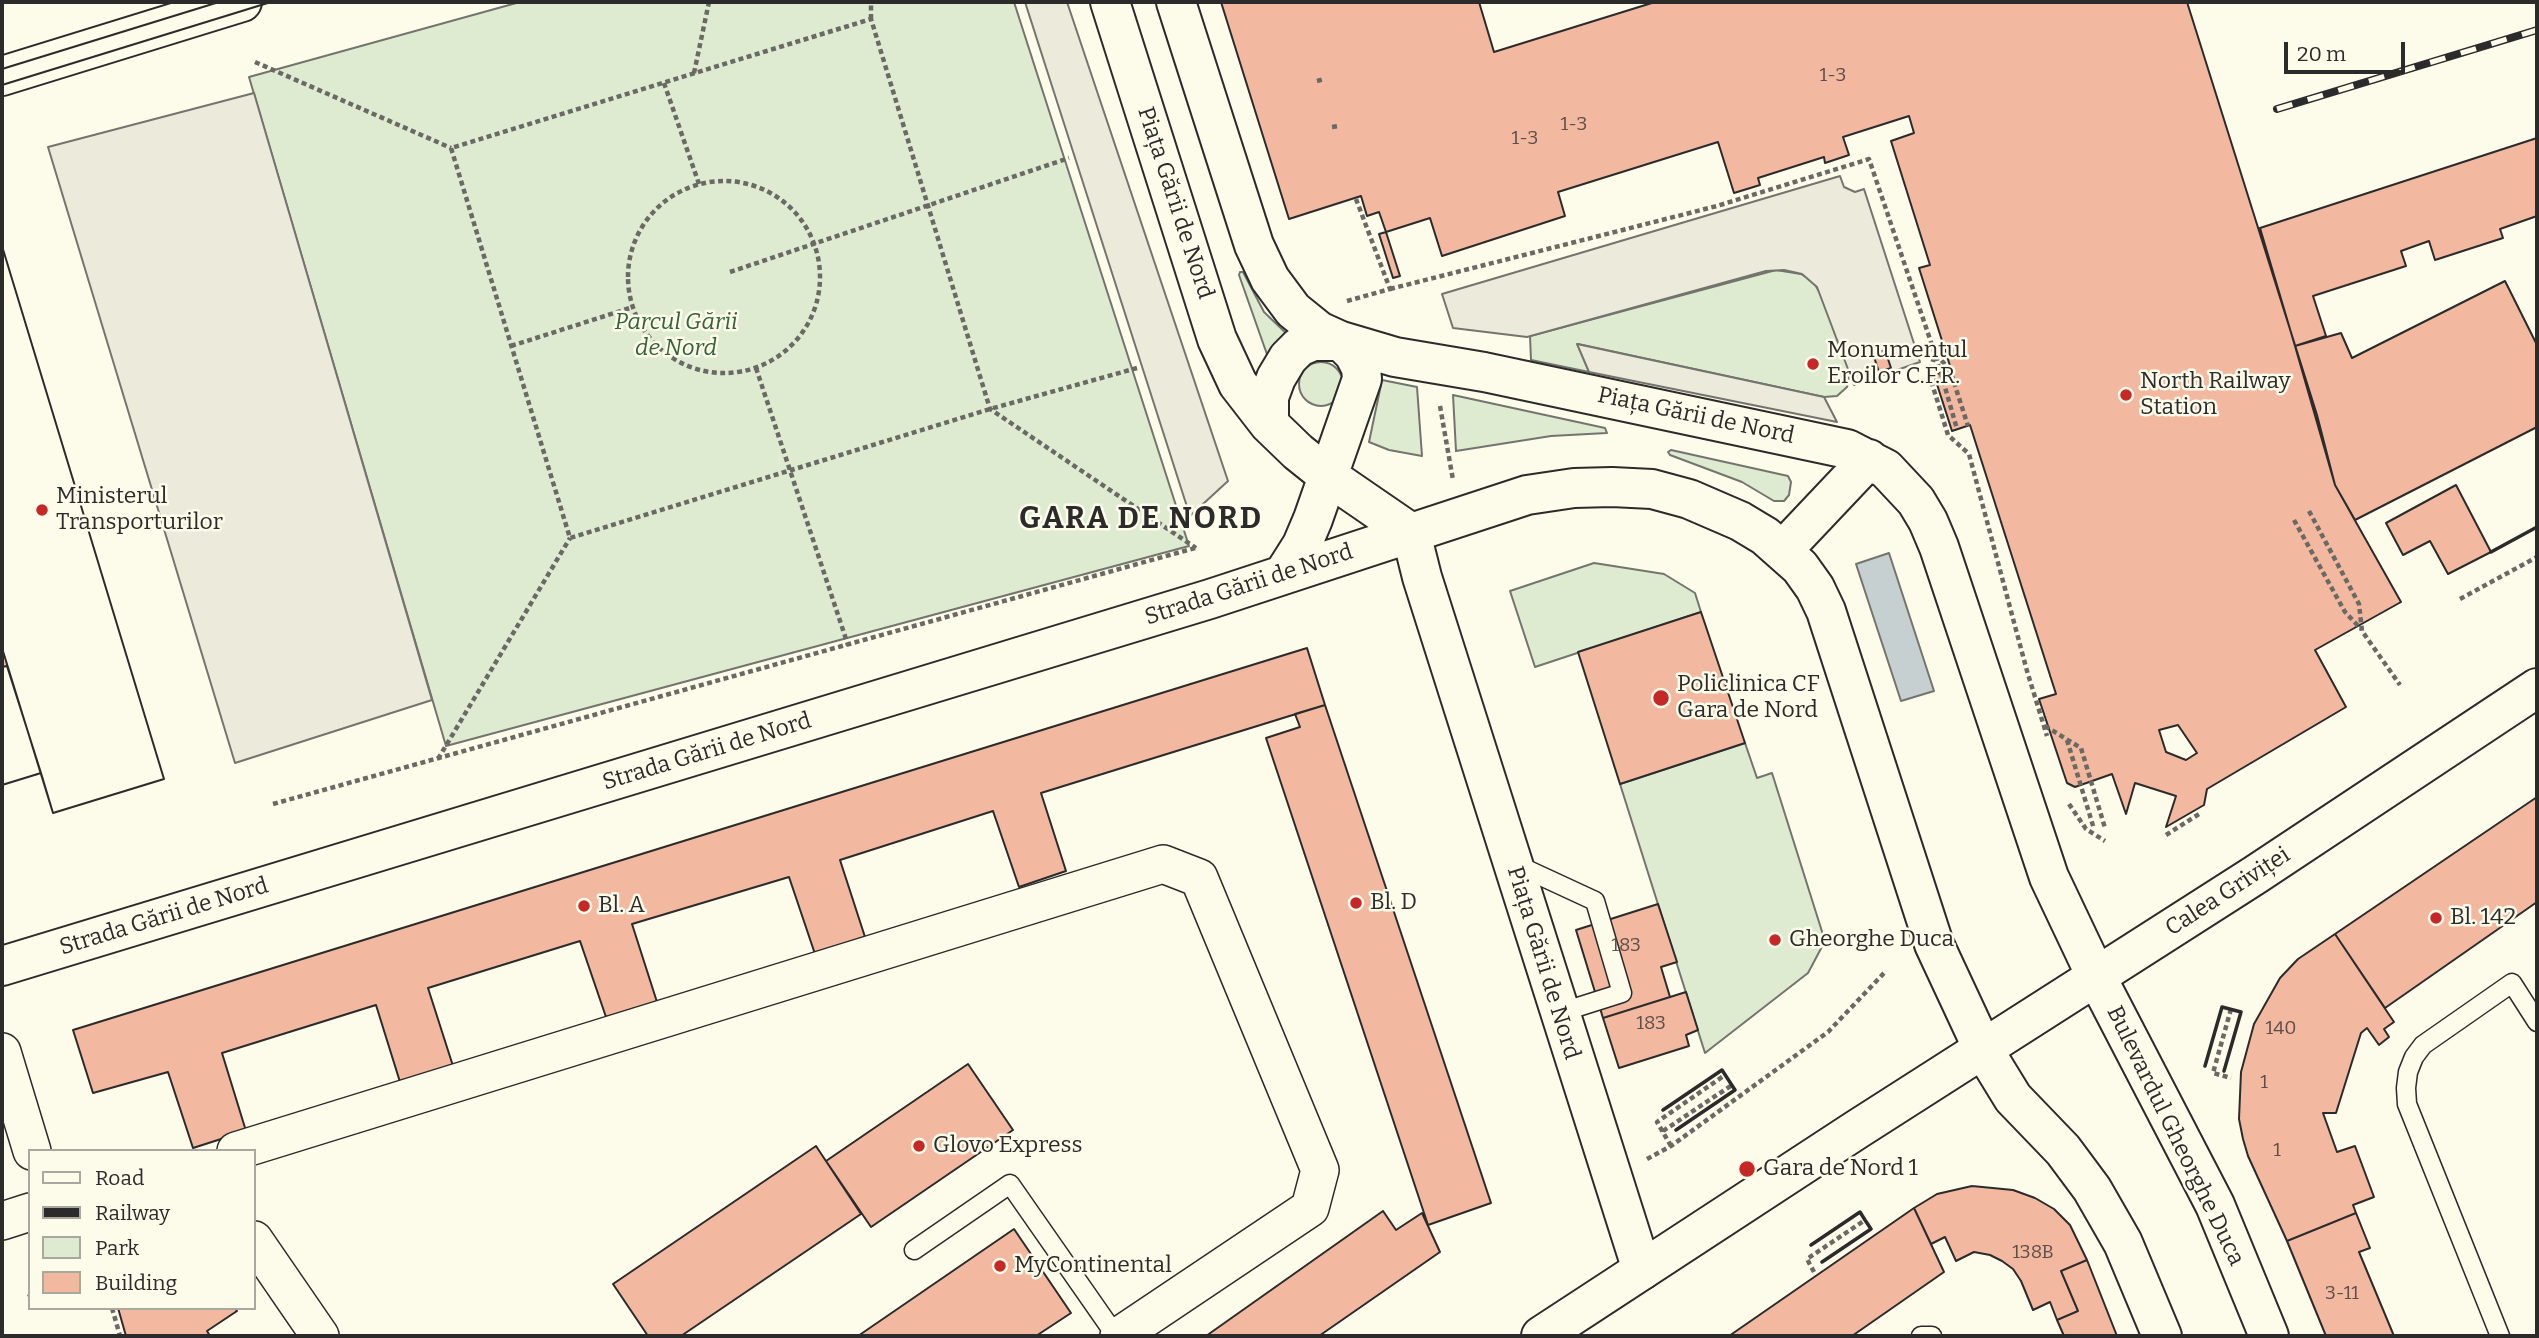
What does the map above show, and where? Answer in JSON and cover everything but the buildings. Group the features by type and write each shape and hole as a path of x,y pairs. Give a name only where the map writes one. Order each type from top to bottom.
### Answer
{"main road":[{"path":"2,76 242,2"},
{"name":"Piața Gării de Nord","path":"1110,2 1217,339 1238,384 1282,438 1328,476 1411,533 1422,577 1642,1270"},
{"name":"Piața Gării de Nord","path":"1176,2 1254,245 1270,279 1293,310 1319,331 1341,341 1395,357 1847,449 1886,469 1901,483 1928,521 2049,877 2096,976"},
{"path":"1269,424 1269,397 1276,378 1288,358 1299,348 1313,341 1341,341 1354,354 1361,368 1362,379 1302,545 1283,575"},
{"path":"1783,551 1869,459"},
{"path":"1411,533 1539,493 1612,487 1651,489 1689,499 1740,521 1800,566 1826,611 1934,943 1983,1049 2013,1098 2063,1150 2092,1189 2123,1243 2162,1336"},
{"name":"Strada Gării de Nord","path":"2,966 1210,599 1411,533"},
{"name":"Calea Griviței","path":"1541,1336 2255,875 2537,688"},
{"name":"Bulevardul Gheorghe Duca","path":"2096,976 2215,1205 2269,1336"}],"street":[{"path":"242,1149 1163,864 1199,878 1320,1170 1310,1208 1118,1336"},
{"path":"2,1052 31,1149"},
{"path":"2,1220 28,1213"},
{"path":"256,1243 320,1336"}],"lane":[{"path":"1512,863 1595,901 1622,993 1559,1013"},
{"path":"2500,1336 2407,1104 2406,1088 2414,1057 2423,1045 2512,983 2537,1022"},
{"path":"914,1250 1010,1184 1118,1336"},
{"path":"1920,1336 1932,1336"}],"path":[{"path":"694,74 709,2"},
{"path":"273,804 1196,548 990,409 871,19 872,2"},
{"path":"255,62 451,148 871,19"},
{"path":"1317,81 1324,79"},
{"path":"664,83 699,184"},
{"path":"1332,127 1339,126"},
{"path":"451,148 570,538"},
{"path":"730,272 1069,158"},
{"path":"1343,302 1717,206 1869,159 1935,354 1957,429"},
{"path":"727,180 755,185 780,198 801,218 814,243 820,273 817,304 813,313 804,331 783,353 756,368 729,374 701,371 674,360 652,343 636,320 628,292 628,264 636,237 651,213 672,195 699,184 727,180"},
{"path":"1356,199 1390,289"},
{"path":"511,346 633,307"},
{"path":"1935,354 1950,370 1968,426"},
{"path":"1935,354 1928,374 1948,435 1969,454 2027,671 2049,739"},
{"path":"1434,363 1459,517"},
{"path":"756,368 848,645"},
{"path":"438,759 570,538 990,409 1138,368"},
{"path":"2309,511 2359,604 2362,631"},
{"path":"2294,520 2345,612 2362,631 2400,685"},
{"path":"2460,599 2537,557"},
{"path":"2045,726 2081,748 2105,828"},
{"path":"2067,740 2094,829"},
{"path":"2069,803 2086,830 2105,841"},
{"path":"2166,835 2199,814"},
{"path":"1611,1178 1671,1146 1828,1032 1885,972"},
{"path":"2231,1009 2213,1073 2231,1079"},
{"path":"1671,1146 1657,1122 1725,1075"},
{"path":"1663,1132 1732,1085"},
{"path":"1814,1272 1807,1259 1865,1220"},
{"path":"113,1310 120,1336"}],"green space":[{"name":"Parcul Gării de Nord","path":"520,2 1014,2 1189,546 446,746 249,77"},
{"path":"1776,270 1801,274 1813,281 1821,295 1850,373 1847,387 1837,396 1824,397 1578,344 1589,372 1531,360 1530,336"},
{"path":"1243,272 1264,312 1289,336 1269,360 1239,275"},
{"path":"1321,362 1337,368 1343,384 1337,400 1321,406 1305,400 1299,384 1305,368"},
{"path":"1382,380 1417,387 1422,456 1389,450 1369,442"},
{"path":"1453,395 1605,428 1607,433 1551,436 1456,451"},
{"path":"1671,450 1788,476 1791,482 1789,495 1784,501 1774,501 1742,482 1670,455 1668,452"},
{"path":"1594,563 1664,574 1695,593 1701,612 1535,667 1510,591"},
{"path":"1745,743 1757,778 1772,773 1825,941 1808,973 1705,1053 1620,784"}],"shaded area":[{"path":"1025,2 1067,2 1228,481 1190,516"},
{"path":"254,93 432,700 235,763 48,147"},
{"path":"1840,176 1844,187 1855,192 1864,189 1920,362 1854,385 1817,287 1802,274 1784,270 1766,271 1527,337 1453,328 1442,294"},
{"path":"1577,344 1824,397 1837,422 1589,372"},
{"path":"1889,553 1934,691 1901,701 1856,564"}],"tram line":[{"path":"2,69 219,2"},
{"path":"2,85 271,2"}],"railway":[{"path":"2277,109 2537,30"}],"wall":[{"path":"2491,552 2537,527"},
{"path":"2205,1066 2222,1007 2241,1012 2224,1071"},
{"path":"1663,1110 1722,1070 1735,1090 1676,1130"},
{"path":"1811,1245 1860,1212 1871,1229 1822,1262"}],"place":[{"name":"Monumentul Eroilor C.F.R.","path":"1813,364"},
{"name":"North Railway Station","path":"2126,395"},
{"name":"Ministerul Transporturilor","path":"42,510"},
{"name":"Policlinica CF Gara de Nord","path":"1661,698"},
{"name":"Bl. D","path":"1356,903"},
{"name":"Bl. A","path":"584,906"},
{"name":"Bl. 142","path":"2436,918"},
{"name":"Gheorghe Duca","path":"1775,940"},
{"name":"Glovo Express","path":"919,1146"},
{"name":"Gara de Nord 1","path":"1747,1169"},
{"name":"MyContinental","path":"1000,1266"}],"district":[{"name":"GARA DE NORD","path":"1141,520"}]}
